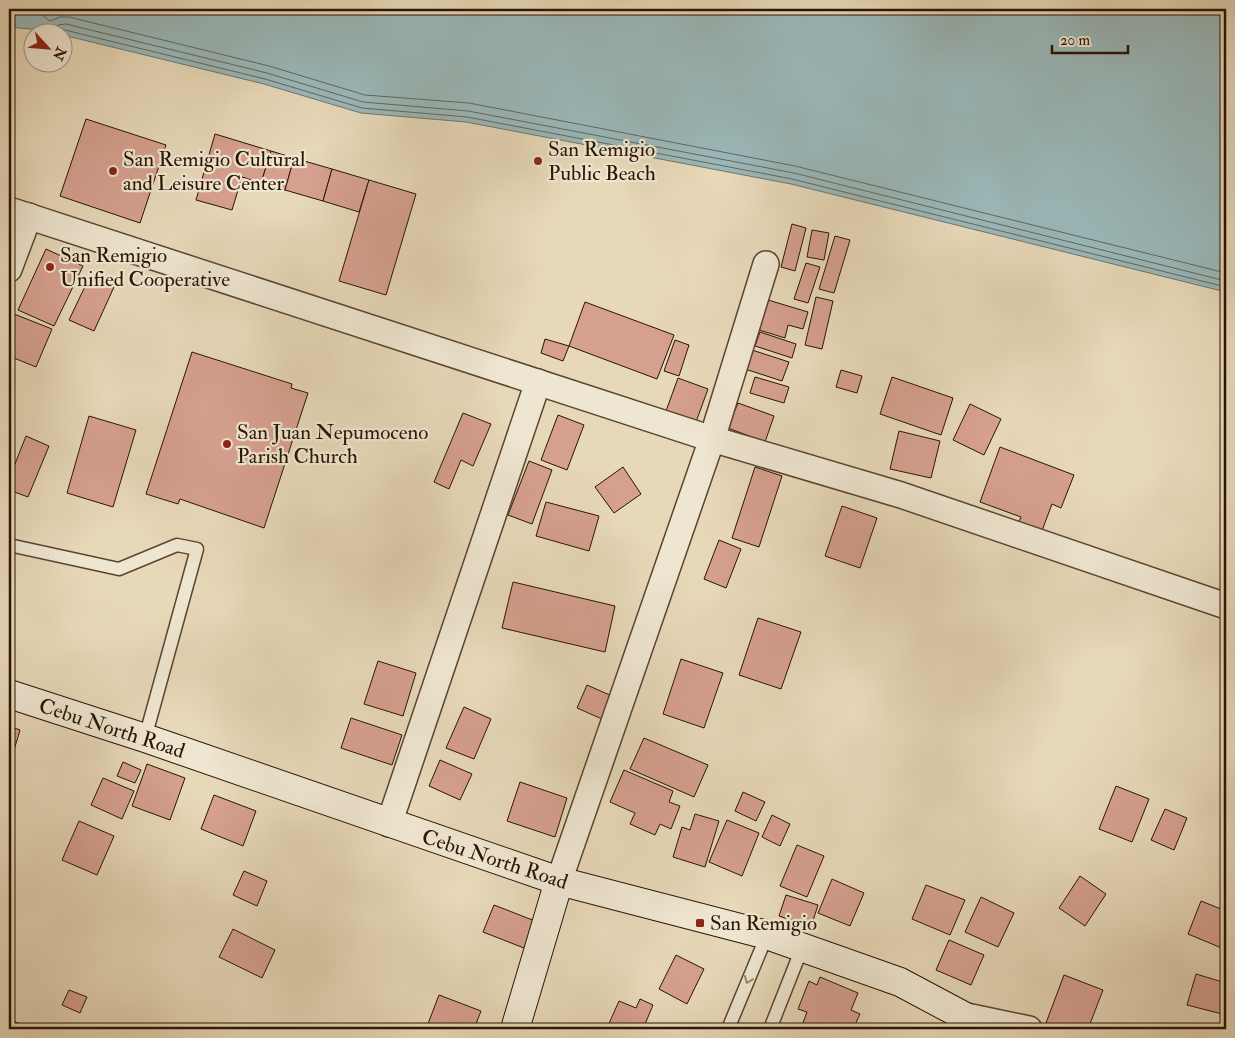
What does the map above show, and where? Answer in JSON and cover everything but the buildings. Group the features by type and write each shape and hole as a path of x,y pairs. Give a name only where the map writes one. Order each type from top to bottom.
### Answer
{"main road":[{"name":"Cebu North Road","path":"9,694 145,738 559,881 767,935 900,982 969,1022"},
{"path":"515,1029 559,881"}],"street":[{"path":"9,269 19,213 712,440 901,495 1226,606"},
{"path":"559,881 712,440 766,264"},
{"path":"390,824 538,382"},
{"path":"969,1022 1029,1029"}],"lane":[{"path":"9,545 119,569 177,545 197,549 145,738"},
{"path":"728,1029 767,935"},
{"path":"770,1029 802,948"}],"water":[{"path":"9,9 1226,9 1226,292 791,184 466,122 361,113 264,84 72,37 72,22 22,22 22,28 9,27"}],"place":[{"name":"San Remigio Public Beach","path":"538,161"},
{"name":"San Remigio Cultural and Leisure Center","path":"113,171"},
{"name":"San Remigio Unified Cooperative","path":"50,267"},
{"name":"San Juan Nepumoceno Parish Church","path":"227,444"},
{"name":"San Remigio","path":"700,923"}]}
